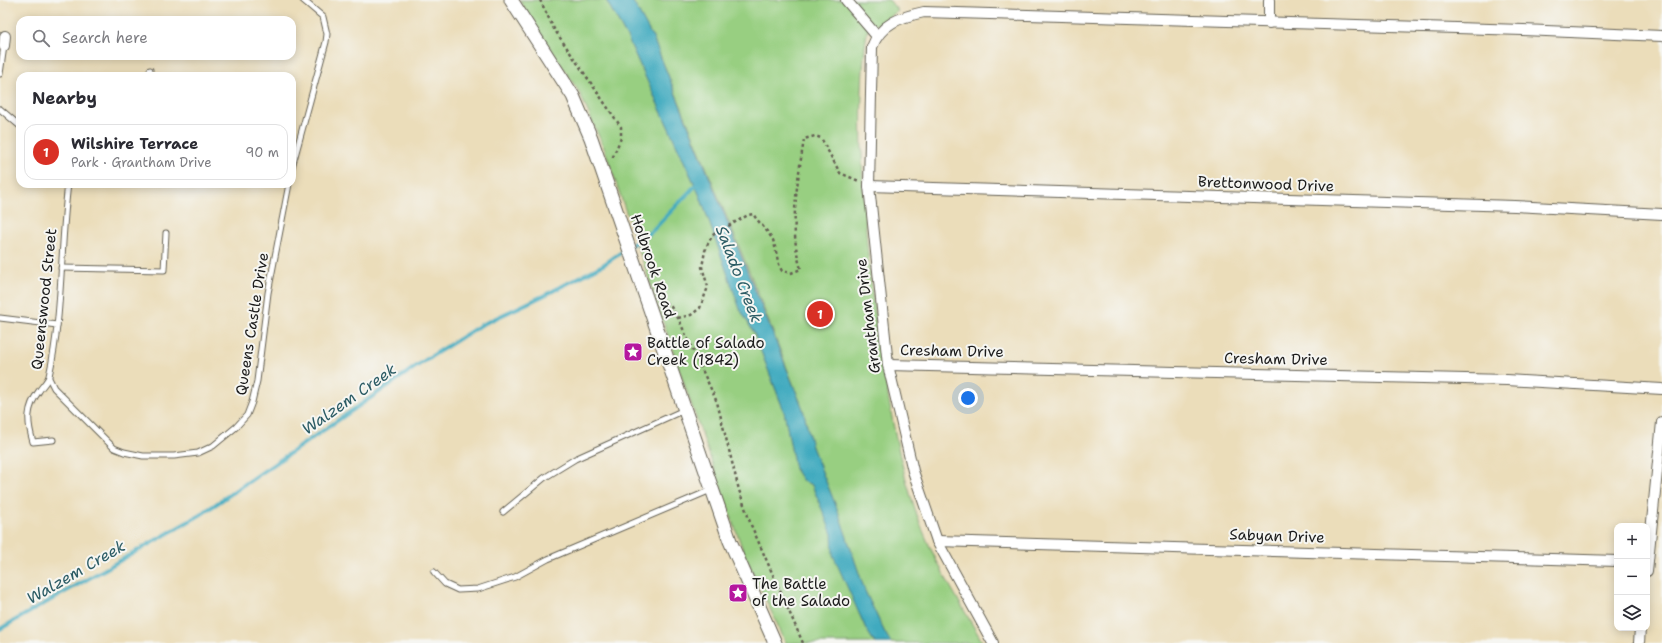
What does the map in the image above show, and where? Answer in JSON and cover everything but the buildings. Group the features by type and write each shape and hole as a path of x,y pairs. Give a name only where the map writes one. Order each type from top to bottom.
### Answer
{"street":[{"name":"Holbrook Road","path":"511,0 573,96 592,138 730,541 775,643"},
{"path":"846,0 876,35 894,21 908,15 924,12 1523,30 1662,36"},
{"path":"1269,23 1270,0"},
{"name":"Grantham Drive","path":"876,35 872,47 868,186 888,365 913,471 937,541 993,643"},
{"name":"Brettonwood Drive","path":"868,186 1507,206 1662,214"},
{"name":"Cresham Drive","path":"888,365 1507,380 1662,390"},
{"path":"1648,559 1662,422"},
{"name":"Sabyan Drive","path":"937,541 1614,561"},
{"path":"1639,643 1640,631"}],"lane":[{"path":"296,149 327,34 323,17 303,0"},
{"path":"0,74 4,41"},
{"path":"0,109 16,123"},
{"name":"Queenswood Street","path":"53,440 33,442 28,421 32,399 49,378 57,325 68,188"},
{"name":"Queens Castle Drive","path":"49,378 54,388 114,448 143,456 174,456 198,453 213,446 236,427 247,415 252,402 257,381 268,293 288,188"},
{"path":"61,268 164,270 166,233"},
{"path":"0,318 57,325"},
{"path":"503,512 544,478 575,459 685,410"},
{"path":"434,572 445,584 458,590 478,589 515,577 548,559 712,489"}],"path":[{"path":"540,0 554,29 621,127 622,138 613,155 612,162"},
{"path":"678,318 691,315 700,308 708,288 702,267 703,258 709,241 714,234 748,215 753,214 773,241 777,263 782,271 792,273 801,269 797,250 795,227 796,190 799,179 804,139 815,136 821,138 840,173 868,186"},
{"path":"659,295 661,300 671,307 678,318 717,402 739,490 751,525 803,643"}],"green space":[{"path":"519,0 606,0 628,39 700,196 740,309 754,333 784,411 795,469 803,481 812,485 833,534 834,556 866,629 875,643 786,643 744,553 687,392 605,150 579,92"},
{"path":"632,0 889,0 898,11 867,31 864,62 862,108 863,184 873,298 892,420 910,495 923,531 936,560 983,643 891,643 884,631 865,591 838,511 812,447 803,409 751,276 653,38"}],"water":[{"name":"Salado Creek","path":"606,0 632,0 653,38 803,409 812,447 838,511 865,591 891,643 875,643 866,629 833,555 832,534 812,485 803,481 795,469 784,411 754,333 740,309 700,196 628,39"}],"waterway":[{"name":"Walzem Creek","path":"0,629 200,515 427,359 481,325 547,294 603,265 652,231 698,183"}],"place":[{"name":"Wilshire Terrace","path":"820,314"},
{"name":"Battle of Salado Creek (1842)","path":"633,352"},
{"name":"The Battle of the Salado","path":"738,593"}]}
